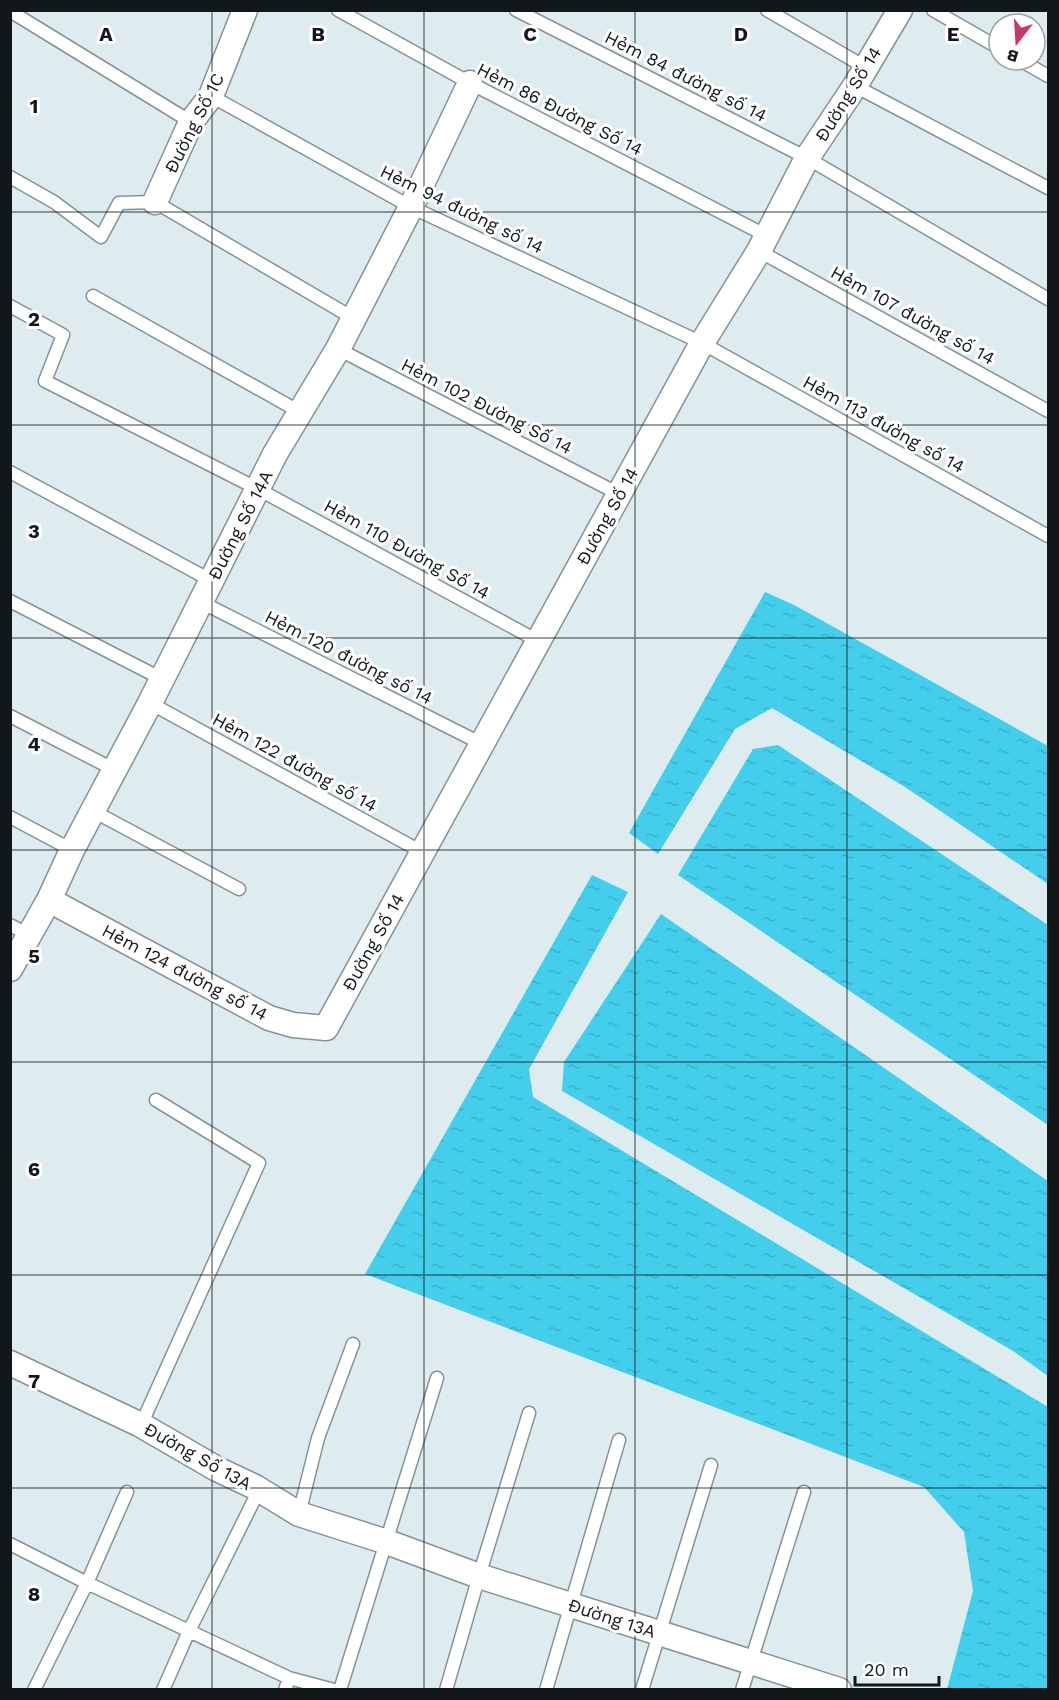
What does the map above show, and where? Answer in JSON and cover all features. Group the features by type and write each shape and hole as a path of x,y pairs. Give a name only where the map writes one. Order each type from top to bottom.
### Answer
{"street":[{"name":"Đường Số 1C","path":"155,202 191,122 211,96 245,10"},
{"name":"Đường Số 14","path":"326,1028 702,343 763,243 807,158 900,10"},
{"name":"Đường Số 14A","path":"10,969 20,930 49,900 72,850 150,703 275,454 338,349 411,207 470,82"},
{"name":"Hẻm 124 đường số 14","path":"49,900 269,1018 293,1025 326,1028"},
{"name":"Đường Số 13A","path":"10,1363 141,1425 299,1514 387,1542"},
{"name":"Đường 13A","path":"387,1542 479,1576 839,1689"}],"lane":[{"name":"Hẻm 86 Đường Số 14","path":"338,10 763,243"},
{"name":"Hẻm 84 đường số 14","path":"516,10 807,158 1048,299"},
{"path":"767,10 860,76 1048,188"},
{"path":"933,10 987,41"},
{"path":"10,11 191,122"},
{"name":"Hẻm 94 đường số 14","path":"211,96 411,207 702,343"},
{"path":"10,177 54,202 100,237 119,202 155,202 353,318"},
{"name":"Hẻm 107 đường số 14","path":"763,243 1048,411"},
{"path":"93,296 300,412"},
{"name":"Hẻm 110 Đường Số 14","path":"10,306 63,335 45,381 258,489 538,641"},
{"name":"Hẻm 113 đường số 14","path":"702,343 1048,536"},
{"name":"Hẻm 102 Đường Số 14","path":"338,349 619,494"},
{"path":"10,472 212,581"},
{"path":"10,602 162,679"},
{"name":"Hẻm 120 đường số 14","path":"201,602 482,744"},
{"name":"Hẻm 122 đường số 14","path":"150,703 422,852"},
{"path":"10,716 115,770"},
{"path":"93,811 239,889"},
{"path":"10,817 72,850"},
{"path":"141,1425 259,1163 156,1100"},
{"path":"299,1514 318,1438 353,1344"},
{"path":"340,1689 437,1378"},
{"path":"446,1689 529,1413"},
{"path":"546,1689 619,1440"},
{"path":"642,1689 711,1465"},
{"path":"164,1689 189,1631 259,1490"},
{"path":"34,1689 87,1583 127,1492"},
{"path":"742,1689 804,1492"},
{"path":"10,1544 189,1631 287,1683 334,1689"}],"water":[{"path":"765,592 794,605 1048,746 1048,884 905,787 772,708 735,729 658,854 629,833"},
{"path":"778,745 1048,925 1048,1125 678,875 753,749"},
{"path":"592,875 628,892 529,1069 533,1097 1048,1407 1048,1689 947,1689 973,1591 964,1532 924,1487 365,1274"},
{"path":"661,914 1048,1181 1048,1376 1013,1351 562,1091 564,1062"}]}
